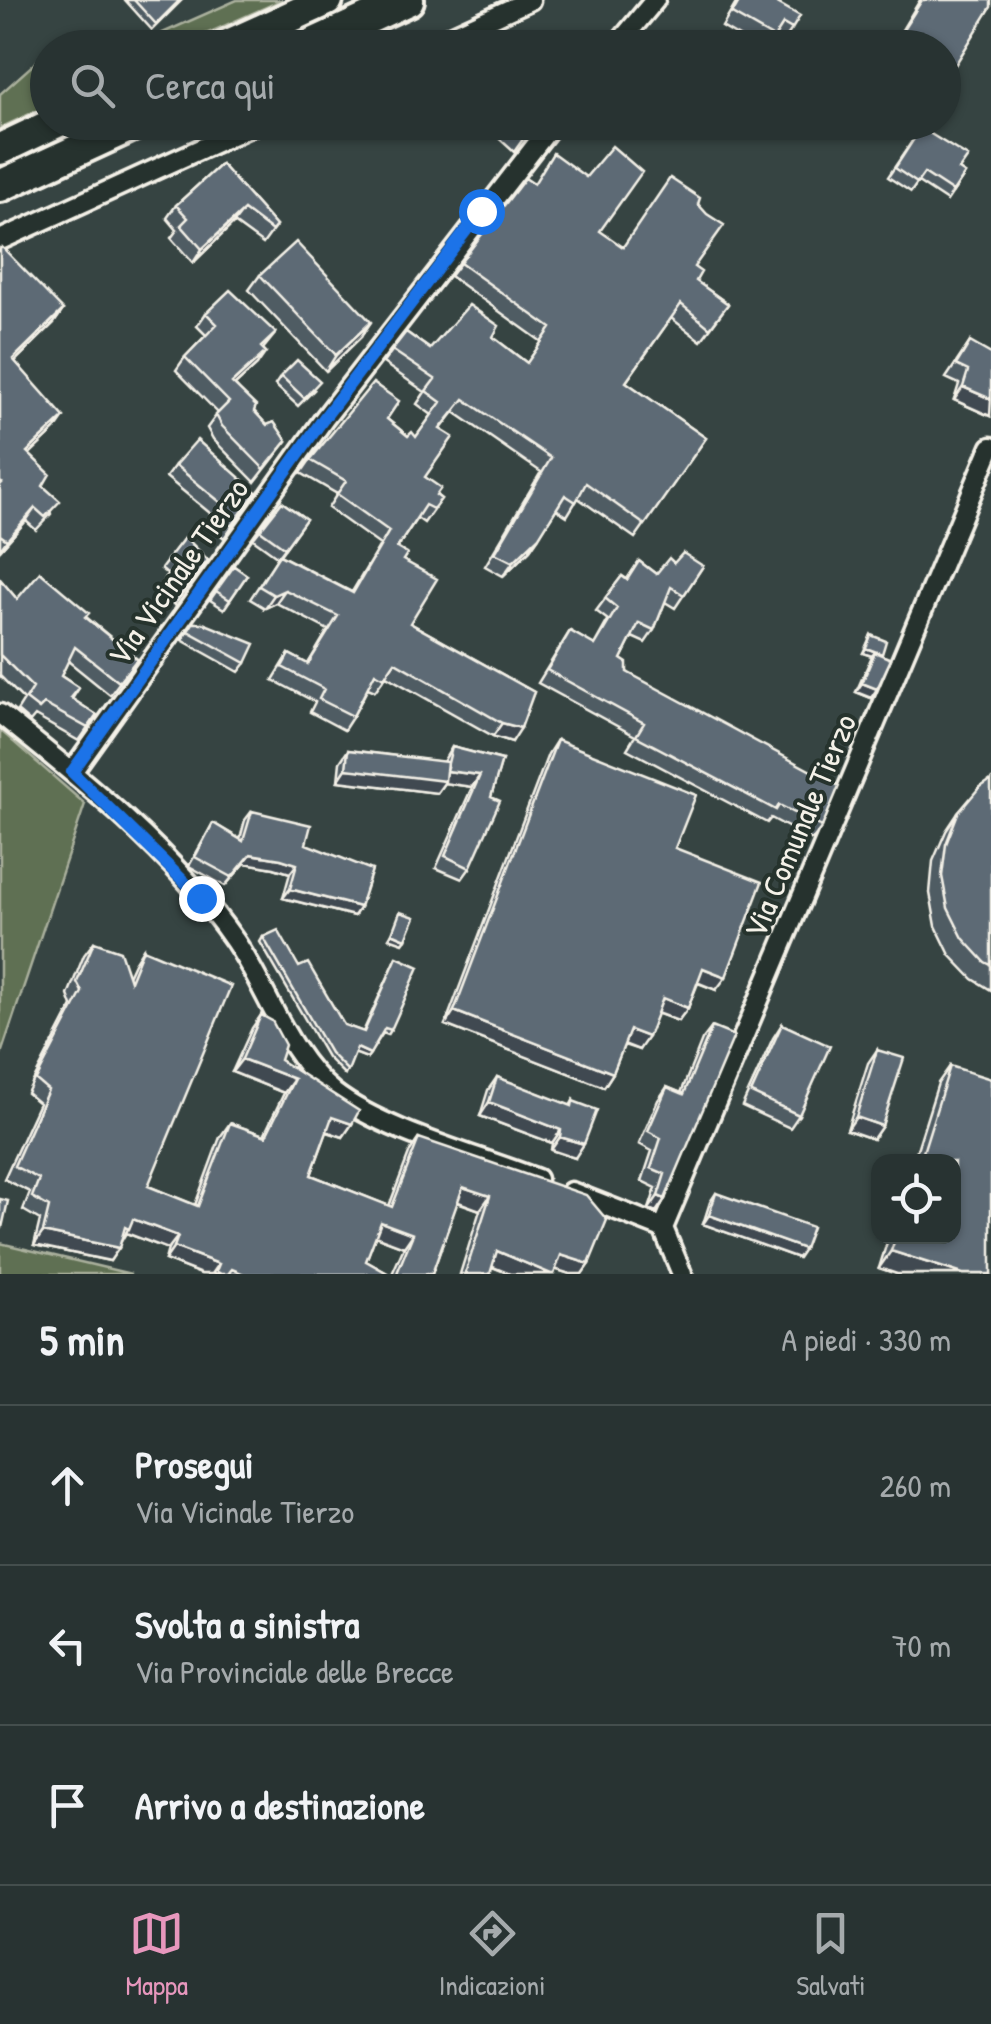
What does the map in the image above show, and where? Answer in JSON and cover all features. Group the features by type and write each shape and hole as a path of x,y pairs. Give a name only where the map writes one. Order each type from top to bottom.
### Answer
{"highway":[{"path":"261,30 326,0"},
{"path":"343,30 408,0"},
{"path":"0,149 30,135"},
{"path":"0,186 100,140"}],"street":[{"path":"464,30 530,0"},
{"path":"630,30 654,0"},
{"path":"0,240 220,140"},
{"name":"Via Vicinale Tierzo","path":"72,772 324,418 540,140"},
{"name":"Via Comunale Tierzo","path":"664,1228 991,447"},
{"path":"0,714 72,772 201,898 235,941 309,1068 334,1092 364,1112 664,1228 682,1274"}],"green space":[{"path":"237,0 282,0 215,30 169,30"},
{"path":"30,67 30,114 0,128 0,94"},
{"path":"0,730 85,804 0,1057"},
{"path":"0,1243 131,1274 0,1274"}],"building":[{"path":"134,0 180,0 156,24"},
{"path":"740,0 772,0 800,16 792,29 783,24 779,30 760,30 732,14"},
{"path":"922,0 991,0 991,7 961,56 961,30 903,30"},
{"path":"913,140 940,140 968,157 959,170 965,174 953,192 924,173 917,183 895,168"},
{"path":"612,146 642,172 600,231 623,247 670,178 700,198 698,204 724,225 694,267 701,272 696,281 728,304 710,328 681,304 626,382 706,438 645,525 586,483 576,502 565,495 539,537 513,562 495,553 551,458 464,399 440,429 453,437 425,477 441,488 436,495 441,499 433,509 425,505 397,548 407,554 403,560 437,579 410,623 534,692 521,728 502,723 395,662 384,678 375,673 353,716 319,699 324,689 282,667 289,654 308,664 338,616 285,590 274,595 259,586 279,555 353,593 389,531 337,494 346,481 310,460 373,383 399,401 387,419 408,436 412,432 416,437 441,402 426,391 435,379 392,350 406,332 430,349 469,305 499,326 493,337 527,363 551,328 460,263 525,178 534,184 553,153 586,177"},
{"path":"221,164 276,226 272,231 244,210 202,249 181,225 188,218 176,205"},
{"path":"296,242 371,322 336,355 260,275"},
{"path":"2,247 63,310 13,359 64,417 27,452 50,474 43,486 60,501 45,517 35,508 7,540 0,535"},
{"path":"230,290 276,333 261,347 266,352 232,383 256,406 254,411 267,425 274,422 287,441 264,469 216,415 229,402 185,357 217,324 206,313"},
{"path":"970,342 991,354 991,399 963,387 968,371 956,365"},
{"path":"297,360 320,381 304,398 281,376"},
{"path":"197,440 256,492 232,526 218,514 225,506 175,465"},
{"path":"282,502 306,519 285,548 260,530"},
{"path":"185,537 208,560 180,596 164,579 175,567 167,560"},
{"path":"683,553 703,566 684,595 671,587 654,630 639,623 621,659 627,663 627,672 839,786 822,827 779,805 776,810 636,736 644,723 547,670 570,631 595,645 617,608 605,598 622,576 627,580 639,561 656,574 669,558 674,563"},
{"path":"234,566 247,575 230,600 216,591"},
{"path":"40,572 89,613 85,617 137,659 119,682 75,647 61,676 79,688 71,698 97,715 88,728 44,704 39,709 26,699 33,688 0,655 0,579 17,599"},
{"path":"193,623 203,623 255,644 246,663 188,631"},
{"path":"871,635 886,641 882,654 866,648"},
{"path":"875,652 891,659 877,689 862,683"},
{"path":"557,740 696,795 675,848 762,882 726,977 703,968 688,1008 663,998 648,1037 630,1030 613,1073 454,1011"},
{"path":"452,747 502,760 491,797 500,801 470,868 445,856 480,775 446,771"},
{"path":"348,750 447,762 445,781 346,769"},
{"path":"991,780 991,965 963,938 948,908 942,876 946,844 958,813"},
{"path":"252,811 311,825 306,844 372,870 360,907 290,889 297,864 281,859 251,854 232,877 195,857 213,823 243,841"},
{"path":"400,912 415,917 406,939 392,933"},
{"path":"278,930 299,967 308,963 344,1025 364,1032 397,957 419,967 391,1030 385,1028 370,1054 357,1048 348,1071 330,1053 263,937"},
{"path":"94,942 120,951 130,981 143,949 231,986 148,1186 198,1206 230,1123 266,1136 294,1079 242,1059 261,1015 272,1021 285,1045 280,1060 359,1111 352,1124 332,1117 311,1175 392,1207 419,1138 586,1195 607,1220 589,1264 561,1255 551,1274 497,1251 490,1274 465,1274 490,1196 463,1187 432,1274 397,1273 413,1234 381,1222 366,1261 389,1274 244,1274 232,1269 221,1274 216,1271 219,1264 174,1247 178,1236 133,1219 129,1229 125,1227 119,1248 43,1232 49,1207 32,1197 39,1179 14,1166 48,1090 36,1080 82,992 77,982"},
{"path":"782,1024 830,1046 799,1115 751,1093"},
{"path":"712,1027 734,1036 665,1199 658,1196 665,1174 651,1168 661,1138 648,1131 667,1087 684,1094"},
{"path":"877,1050 904,1058 882,1126 856,1117"},
{"path":"950,1066 991,1079 991,1274 963,1274 891,1251 893,1244 961,1244 961,1154 922,1154"},
{"path":"497,1077 572,1106 573,1101 597,1110 584,1144 560,1137 561,1130 489,1102"},
{"path":"716,1193 812,1227 804,1249 709,1215"},
{"path":"0,1199 8,1201 2,1228 0,1227"}],"route":[{"path":"201,898 72,772 324,418 481,211"}]}
